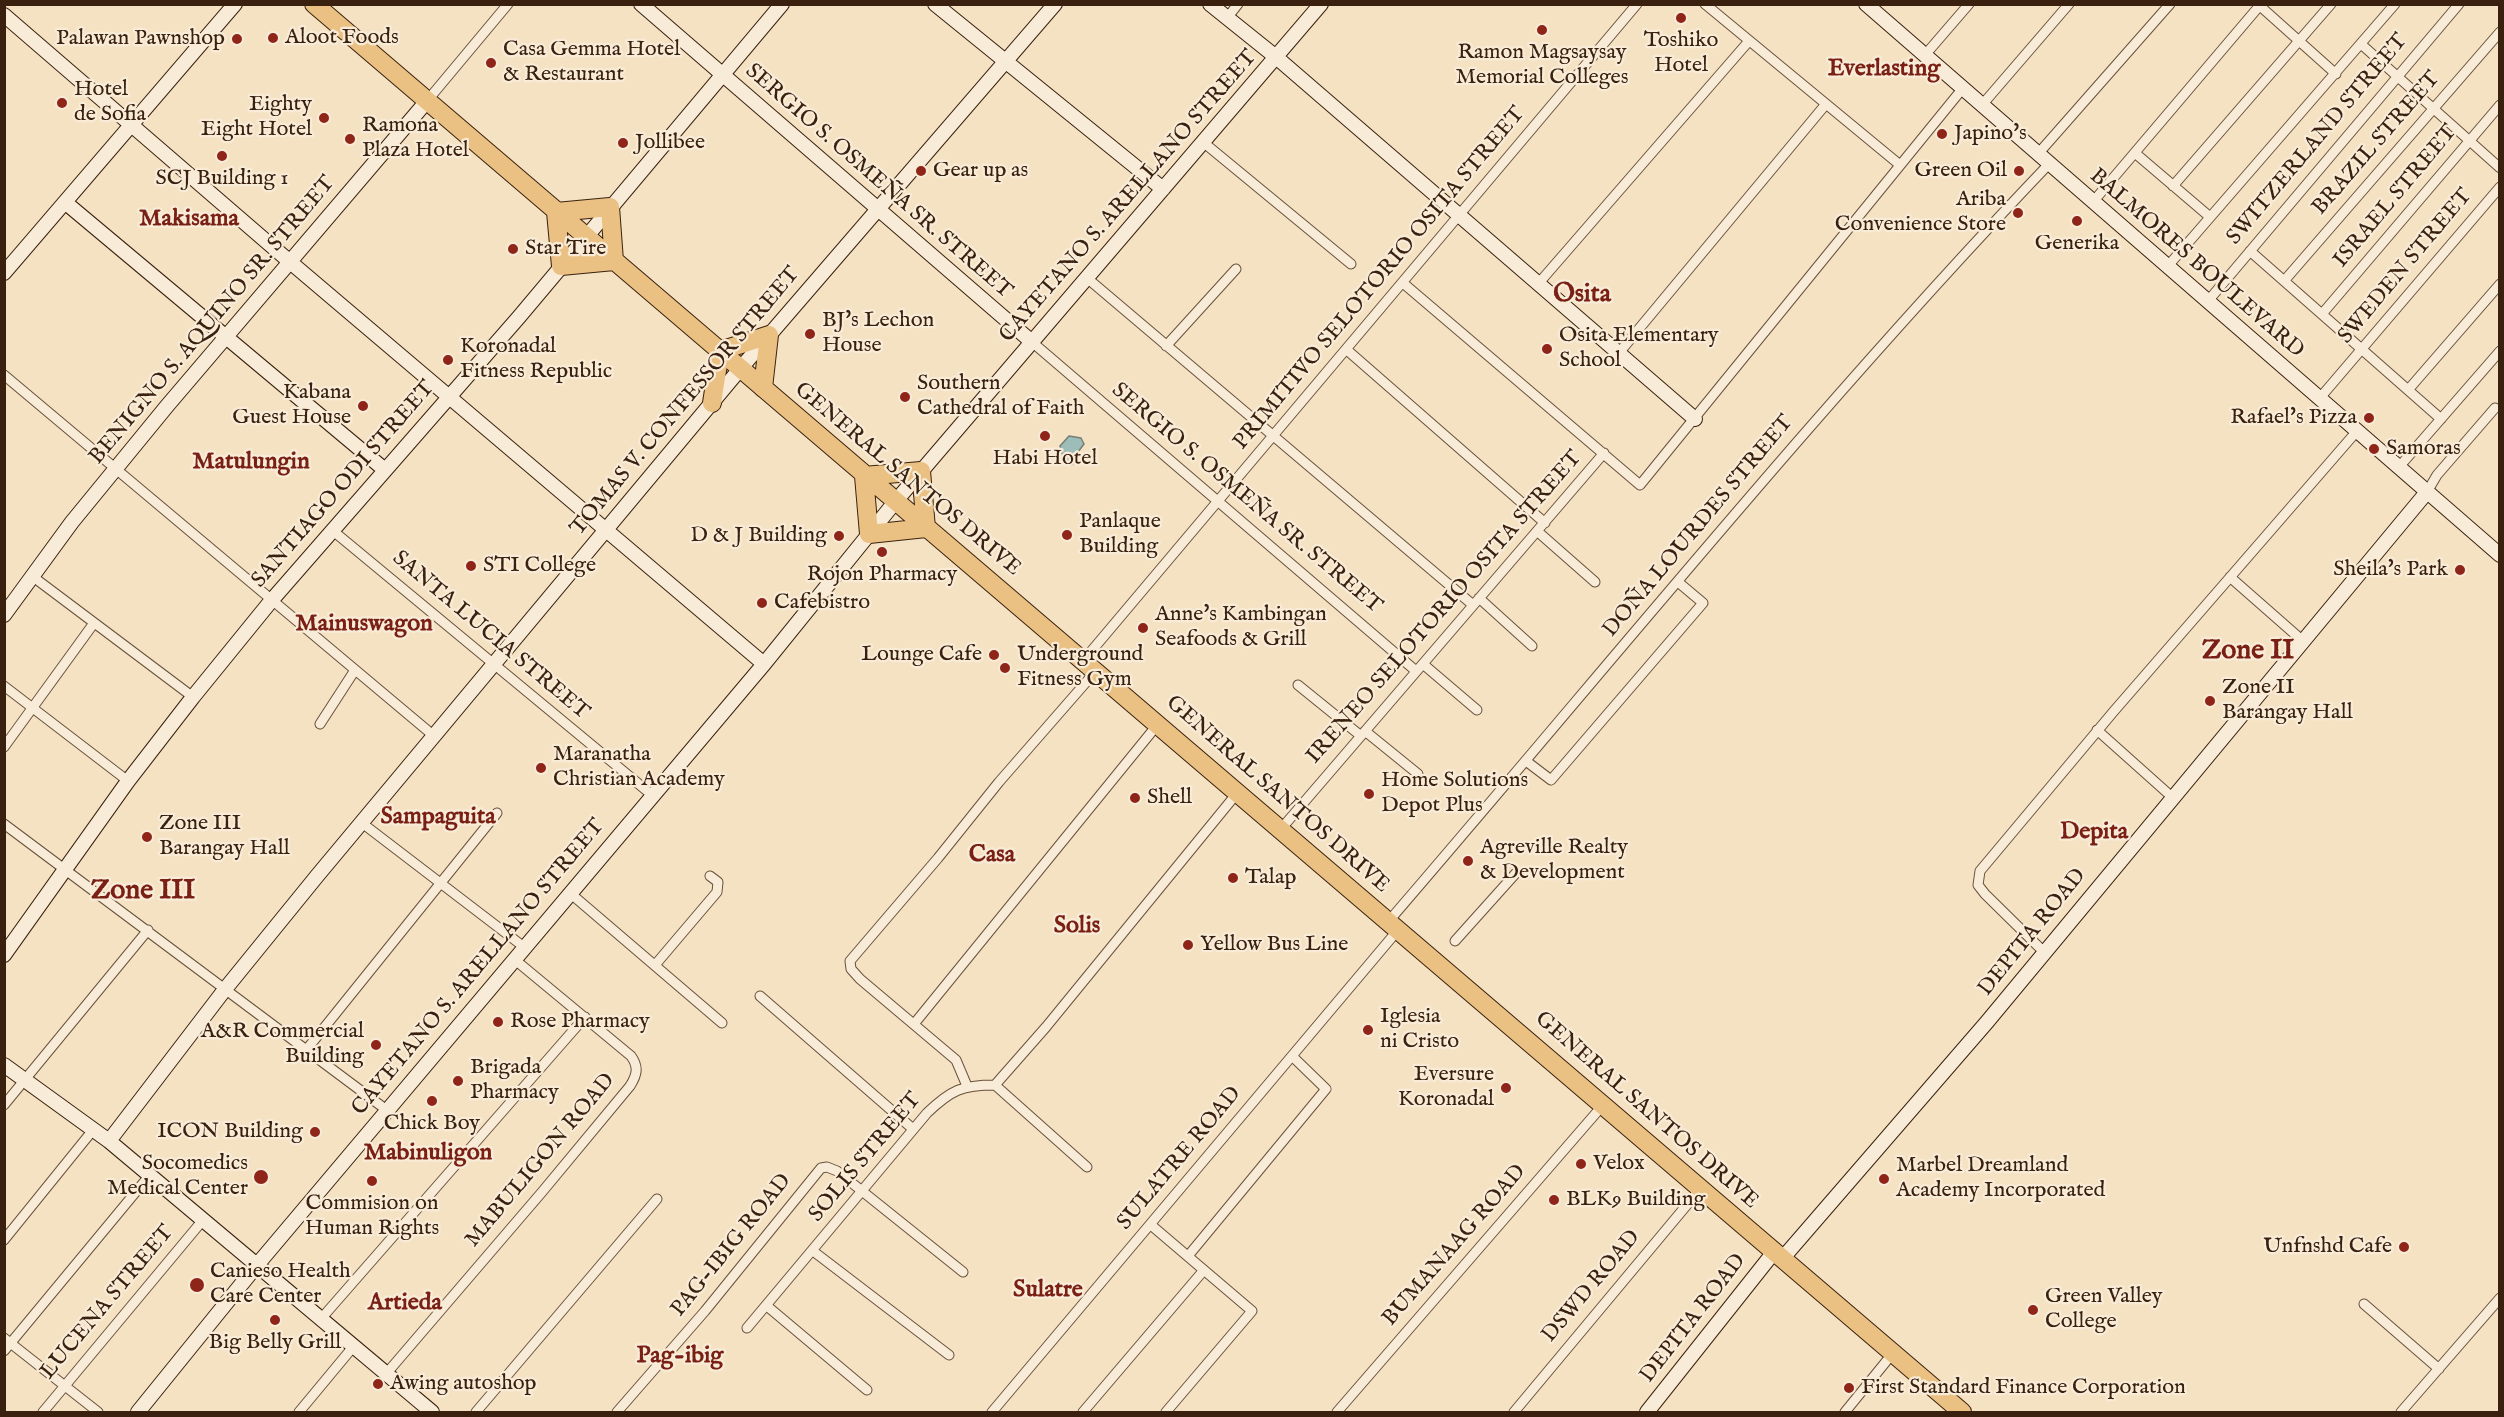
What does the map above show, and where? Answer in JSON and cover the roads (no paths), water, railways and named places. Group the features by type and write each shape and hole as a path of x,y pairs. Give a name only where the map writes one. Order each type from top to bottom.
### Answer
{"highway":[{"name":"GENERAL SANTOS DRIVE","path":"314,4 1962,1413"},
{"path":"610,207 614,261 561,266 556,212 610,207"},
{"path":"712,403 720,351 769,335 763,388"},
{"path":"921,471 926,528 869,534 864,476 921,471"}],"street":[{"path":"4,273 9,258 66,203 235,4"},
{"name":"BENIGNO S. AQUINO SR. STREET","path":"4,615 116,469 225,336 508,4"},
{"name":"SERGIO S. OSMEÑA SR. STREET","path":"641,4 1218,502 1420,668 1477,710"},
{"name":"SANTIAGO ODI STREET","path":"5,954 128,781 193,697 332,530 561,266 782,4"},
{"path":"935,4 1163,189"},
{"name":"TOMAS V. CONFESSOR STREET","path":"109,1141 226,988 606,529 769,335 1055,4"},
{"path":"1210,4 1276,57 1695,419"},
{"path":"1227,18 1238,4"},
{"name":"CAYETANO S. ARELLANO STREET","path":"138,1413 256,1265 764,664 921,471 1322,4"},
{"name":"PRIMITIVO SELOTORIO OSITA STREET","path":"914,1024 851,969 849,963 853,957 1074,696 1089,666 1218,502 1637,4"},
{"path":"1705,4 1900,165"},
{"path":"1925,55 1969,4"},
{"path":"1982,105 2069,4"},
{"name":"DOÑA LOURDES STREET","path":"1393,926 1526,761 1876,351 2043,160 2170,4"},
{"path":"2173,186 2331,4"},
{"path":"2167,267 2395,4"},
{"name":"SWITZERLAND STREET","path":"2208,301 2459,4"},
{"name":"BALMORES BOULEVARD","path":"1868,5 2092,203 2499,555"},
{"path":"2092,203 2260,5 2336,74"},
{"path":"4,15 289,261 764,664"},
{"name":"BRAZIL STREET","path":"2284,281 2499,32"},
{"path":"1538,284 1749,41"},
{"path":"2361,44 2499,168"},
{"name":"IRENEO SELOTORIO OSITA STREET","path":"1281,829 1604,453 1640,484 1963,88"},
{"path":"1618,354 1826,104"},
{"name":"ISRAEL STREET","path":"2322,314 2499,105"},
{"path":"1203,142 1351,264"},
{"path":"2135,153 2210,218"},
{"name":"SWEDEN STREET","path":"2319,399 2499,188"},
{"path":"66,203 385,470"},
{"path":"2250,251 2441,419"},
{"path":"1166,346 1236,269"},
{"path":"1086,278 1274,436 1532,646"},
{"path":"1403,283 1604,453"},
{"path":"2408,390 2499,284"},
{"path":"1347,350 1545,523"},
{"path":"2399,467 2499,351"},
{"path":"4,375 434,736"},
{"path":"2427,492 2437,475 2495,408"},
{"path":"2044,952 1978,885 1977,878 1984,866 2097,730 2356,431"},
{"name":"DEPITA ROAD","path":"1647,1413 1778,1256 2044,952 2427,492"},
{"name":"SANTA LUCIA STREET","path":"332,530 652,795"},
{"path":"1537,531 1595,582"},
{"path":"32,576 193,697"},
{"path":"2230,577 2304,642"},
{"path":"1526,761 1551,780 1703,603 1678,582"},
{"path":"4,747 94,623"},
{"path":"320,724 355,670"},
{"path":"1298,685 1418,774"},
{"path":"4,686 128,781"},
{"path":"967,1086 957,1062 914,1024 1158,724"},
{"path":"2097,730 2172,797"},
{"path":"1087,1167 995,1085 1046,1027 1238,792"},
{"path":"307,1049 497,813"},
{"path":"362,823 524,947"},
{"path":"4,824 388,1111"},
{"path":"1455,941 1516,873"},
{"path":"655,965 717,892 718,882 710,876"},
{"path":"570,893 722,1023"},
{"name":"SULATRE ROAD","path":"992,1413 1292,1056 1393,926"},
{"path":"4,1105 148,930"},
{"name":"MABULIGON ROAD","path":"386,1374 543,1192 634,1079 637,1068 631,1056 514,960"},
{"path":"760,996 913,1128"},
{"path":"320,1320 585,1017"},
{"path":"1188,1256 1326,1089 1292,1056"},
{"path":"4,1065 109,1141 432,1413"},
{"name":"SOLIS STREET","path":"747,1328 913,1128 946,1095 967,1086 995,1085"},
{"name":"BUMANAAG ROAD","path":"1337,1413 1602,1105"},
{"path":"4,1240 93,1130"},
{"name":"PAG-IBIG ROAD","path":"617,1413 705,1311 817,1170 827,1167 833,1169 963,1272"},
{"path":"4,1352 8,1340 149,1176"},
{"name":"DSWD ROAD","path":"1514,1413 1701,1188"},
{"path":"476,1413 657,1199"},
{"name":"LUCENA STREET","path":"44,1413 63,1386 203,1220"},
{"path":"1151,1225 1252,1311 1166,1413"},
{"path":"813,1251 949,1355"},
{"path":"1083,1413 1204,1270"},
{"path":"2401,1413 2499,1298"},
{"path":"2364,1304 2439,1369"},
{"path":"767,1305 867,1390"},
{"path":"8,1340 98,1413"},
{"path":"299,1413 352,1347"},
{"path":"1845,1413 1893,1353"}],"water":[{"path":"1069,436 1081,438 1084,444 1078,452 1076,462 1071,465 1064,460 1060,446"}],"place":[{"name":"Toshiko Hotel","path":"1681,18"},
{"name":"Ramon Magsaysay Memorial Colleges","path":"1542,30"},
{"name":"Aloot Foods","path":"273,38"},
{"name":"Palawan Pawnshop","path":"237,39"},
{"name":"Casa Gemma Hotel & Restaurant","path":"491,63"},
{"name":"Hotel de Sofia","path":"62,103"},
{"name":"Eighty Eight Hotel","path":"324,118"},
{"name":"Japino's","path":"1942,134"},
{"name":"Ramona Plaza Hotel","path":"350,139"},
{"name":"Jollibee","path":"623,143"},
{"name":"SCJ Building 1","path":"222,156"},
{"name":"Gear up as","path":"921,171"},
{"name":"Green Oil","path":"2019,171"},
{"name":"Ariba Convenience Store","path":"2018,213"},
{"name":"Generika","path":"2077,221"},
{"name":"Star Tire","path":"513,249"},
{"name":"BJ's Lechon House","path":"810,334"},
{"name":"Osita Elementary School","path":"1547,349"},
{"name":"Koronadal Fitness Republic","path":"448,360"},
{"name":"Southern Cathedral of Faith","path":"905,397"},
{"name":"Kabana Guest House","path":"363,406"},
{"name":"Rafael's Pizza","path":"2369,418"},
{"name":"Habi Hotel","path":"1045,436"},
{"name":"Samoras","path":"2374,449"},
{"name":"Panlaque Building","path":"1067,535"},
{"name":"D & J Building","path":"839,536"},
{"name":"Rojon Pharmacy","path":"882,552"},
{"name":"STI College","path":"471,566"},
{"name":"Sheila's Park","path":"2460,570"},
{"name":"Cafebistro","path":"762,603"},
{"name":"Anne's Kambingan Seafoods & Grill","path":"1143,628"},
{"name":"Lounge Cafe","path":"994,655"},
{"name":"Underground Fitness Gym","path":"1005,668"},
{"name":"Zone II Barangay Hall","path":"2210,701"},
{"name":"Maranatha Christian Academy","path":"541,768"},
{"name":"Home Solutions Depot Plus","path":"1369,794"},
{"name":"Shell","path":"1135,798"},
{"name":"Zone III Barangay Hall","path":"147,837"},
{"name":"Agreville Realty & Development","path":"1468,861"},
{"name":"Talap","path":"1233,878"},
{"name":"Yellow Bus Line","path":"1188,945"},
{"name":"Rose Pharmacy","path":"498,1022"},
{"name":"Iglesia ni Cristo","path":"1368,1030"},
{"name":"A&R Commercial Building","path":"376,1045"},
{"name":"Brigada Pharmacy","path":"458,1081"},
{"name":"Eversure Koronadal","path":"1506,1088"},
{"name":"Chick Boy","path":"432,1101"},
{"name":"ICON Building","path":"315,1132"},
{"name":"Velox","path":"1581,1164"},
{"name":"Socomedics Medical Center","path":"261,1177"},
{"name":"Marbel Dreamland Academy Incorporated","path":"1884,1179"},
{"name":"Commision on Human Rights","path":"372,1181"},
{"name":"BLK9 Building","path":"1554,1200"},
{"name":"Unfnshd Cafe","path":"2404,1247"},
{"name":"Canieso Health Care Center","path":"197,1285"},
{"name":"Green Valley College","path":"2033,1310"},
{"name":"Big Belly Grill","path":"275,1320"},
{"name":"Awing autoshop","path":"378,1384"},
{"name":"First Standard Finance Corporation","path":"1849,1388"}],"district":[{"name":"Everlasting","path":"1884,70"},
{"name":"Makisama","path":"189,220"},
{"name":"Osita","path":"1582,296"},
{"name":"Matulungin","path":"251,463"},
{"name":"Mainuswagon","path":"364,625"},
{"name":"Zone II","path":"2248,652"},
{"name":"Sampaguita","path":"438,818"},
{"name":"Depita","path":"2094,833"},
{"name":"Casa","path":"992,856"},
{"name":"Zone III","path":"143,892"},
{"name":"Solis","path":"1077,927"},
{"name":"Mabinuligon","path":"428,1154"},
{"name":"Sulatre","path":"1048,1291"},
{"name":"Artieda","path":"405,1304"},
{"name":"Pag-ibig","path":"680,1357"}]}
